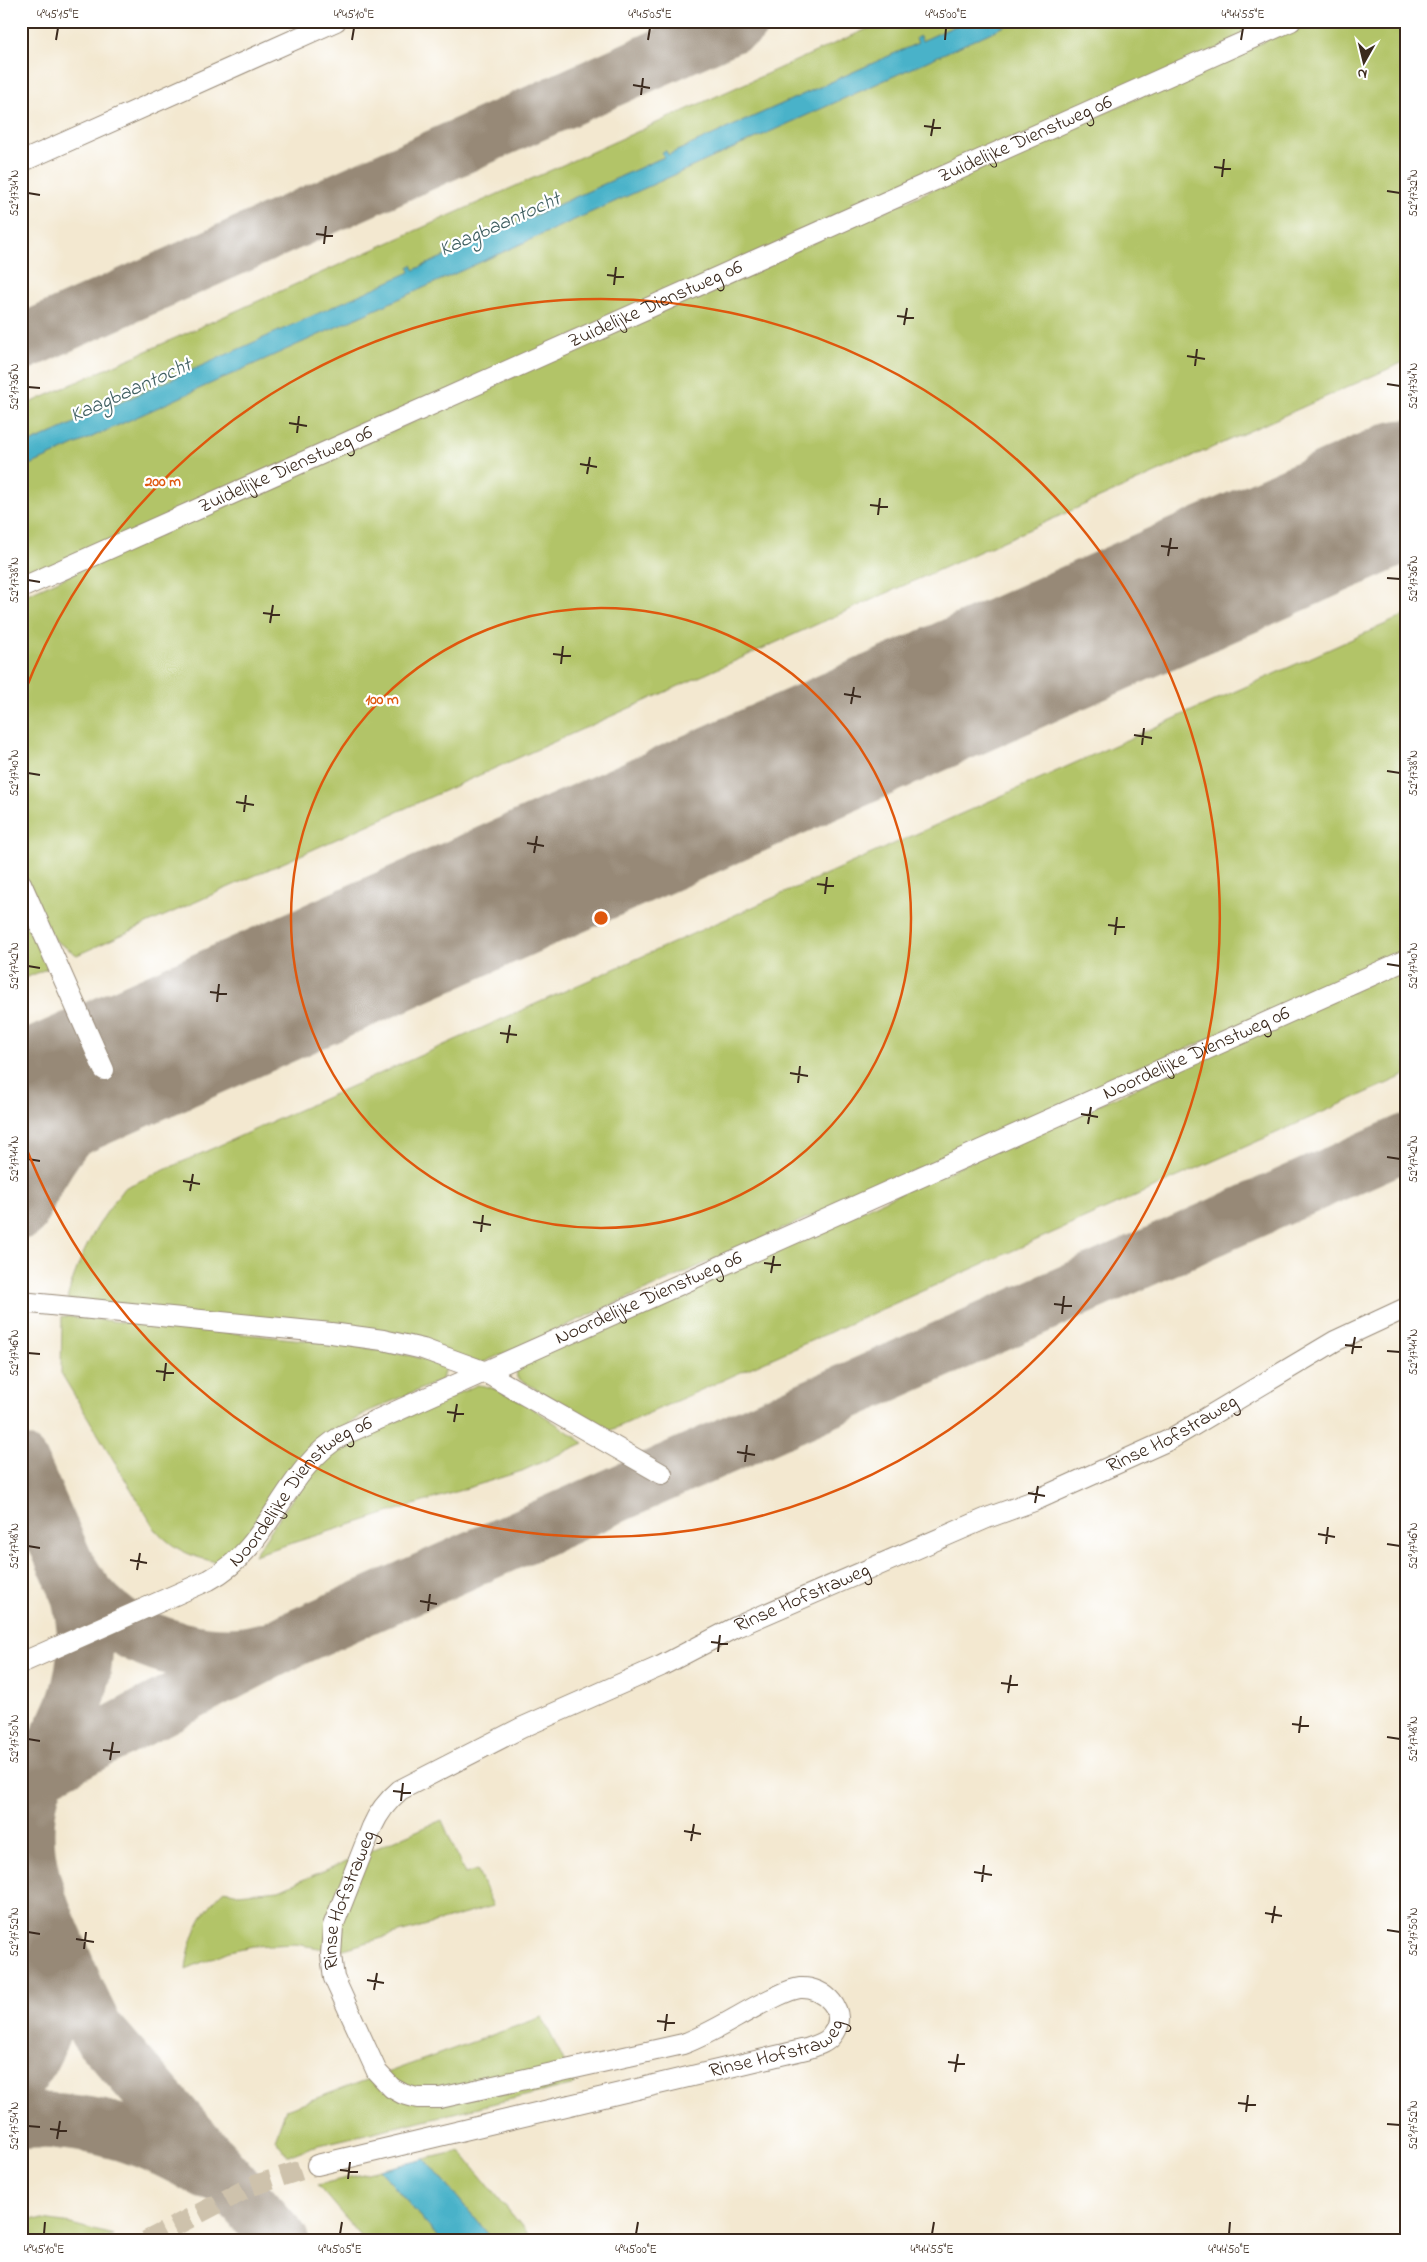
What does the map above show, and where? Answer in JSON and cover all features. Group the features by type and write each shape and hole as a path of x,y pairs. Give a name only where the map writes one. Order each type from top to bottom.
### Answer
{"lane":[{"path":"21,162 336,21"},
{"name":"Zuidelijke Dienstweg 06","path":"21,588 1291,21"},
{"path":"21,883 104,1070"},
{"name":"Noordelijke Dienstweg 06","path":"21,1663 218,1575 248,1551 304,1468 330,1443 359,1427 1406,960"},
{"path":"21,1302 371,1338 422,1349 483,1371 662,1474"},
{"name":"Rinse Hofstraweg","path":"317,2165 806,2049 828,2040 837,2025 836,2013 830,1999 817,1990 799,1988 768,2000 712,2032 683,2044 440,2098 417,2098 403,2094 384,2081 372,2063 334,1978 331,1955 333,1926 372,1826 387,1801 400,1790 521,1728 662,1666 736,1627 979,1522 1034,1501 1169,1440 1335,1341 1406,1308"}],"green space":[{"path":"885,21 966,21 922,41 920,37 916,38 918,43 668,155 666,151 662,153 664,157 414,270 412,265 409,267 411,272 160,385 158,380 155,381 157,386 21,447 21,407"},
{"path":"1016,21 1280,21 21,581 21,469"},
{"path":"1310,21 1406,21 1406,361 77,955 56,941 46,927 21,870 21,597"},
{"path":"1406,615 1406,951 482,1363 67,1299 83,1254 105,1215 124,1188"},
{"path":"21,896 53,966 21,980"},
{"path":"1406,967 1406,1075 609,1431 517,1378 516,1365"},
{"path":"62,1316 344,1344 413,1356 445,1367 442,1380 367,1412 351,1422 221,1563 201,1558 177,1548 155,1529 61,1373"},
{"path":"477,1385 489,1387 517,1399 584,1443 522,1471 254,1555 303,1483 334,1450"},
{"path":"442,1820 465,1874 477,1870 493,1906 337,1951 295,1944 253,1946 229,1951 186,1969 190,1946 198,1925 209,1907 225,1890 238,1894 279,1890"},
{"path":"542,2017 575,2084 311,2147 288,2156 275,2139 286,2109"},
{"path":"460,2151 534,2241 494,2241 425,2159"},
{"path":"380,2170 441,2241 365,2241 317,2185"},
{"path":"21,2217 71,2224 113,2235 79,2242 43,2240 21,2234"}],"water":[{"path":"966,21 1016,21 21,469 21,447 157,386 155,381 158,380 161,384 410,272 409,267 412,265 414,270 664,157 662,152 666,151 668,155 918,43 916,38 920,36 922,41"},
{"path":"425,2159 494,2241 441,2241 380,2170"}],"taxiway":[{"path":"21,343 741,21"},
{"path":"21,1212 50,1157 85,1113 105,1093 176,1038"},
{"path":"21,1781 291,1640 1406,1142"},
{"path":"21,1463 75,1584 80,1601 85,1637 85,1655 79,1690 66,1724 43,1765 32,1791 26,1837 28,1859 39,1900 80,1998 97,2031 281,2241"},
{"path":"71,1572 88,1596 108,1616 123,1627 141,1636 161,1644 203,1654 244,1654 262,1651"},
{"path":"21,2074 38,2044 49,2013 54,1980 53,1946"},
{"path":"21,2121 70,2122 118,2132 164,2149 207,2172"}],"runway":[{"path":"21,1107 1406,489"}],"tunnel":[{"path":"146,2241 252,2186 317,2165"}],"water label":[{"name":"Kaagbaantocht","path":"500,225"},
{"name":"Kaagbaantocht","path":"131,391"}]}
